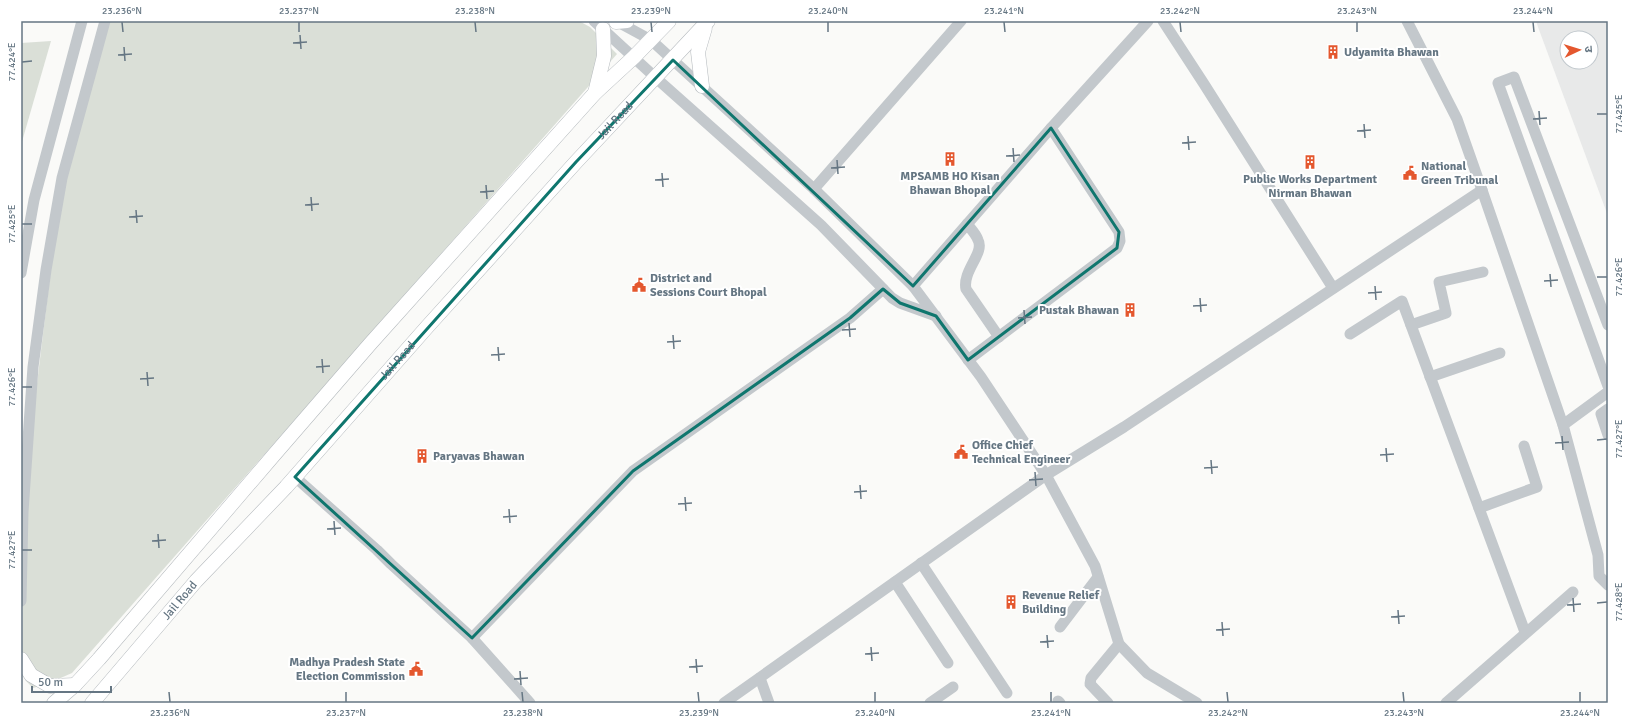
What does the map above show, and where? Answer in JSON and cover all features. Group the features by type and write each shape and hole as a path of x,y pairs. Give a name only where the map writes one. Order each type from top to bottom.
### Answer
{"main road":[{"name":"Jail Road","path":"54,703 75,685 99,659 360,356 595,93 634,57 669,21"},
{"name":"Jail Road","path":"92,703 196,582 295,477 544,197 673,60 707,21"},
{"path":"702,86 698,52 707,21"},
{"path":"595,93 604,56 599,25"},
{"path":"21,659 31,675 50,686 75,685"}],"street":[{"path":"21,272 34,200 82,21"},
{"path":"21,601 22,512 33,367 46,270 62,178 105,21"},
{"path":"620,21 651,40 702,86 814,189 913,286 968,360 1046,475 1095,566 1119,644 1147,673 1197,703"},
{"path":"814,189 961,21"},
{"path":"913,286 1051,128 1148,21"},
{"path":"1162,21 1204,84 1333,288"},
{"path":"1407,21 1457,119 1564,425 1598,555 1599,576 1608,585"},
{"path":"599,25 656,78 821,225 883,289 900,303 936,316"},
{"path":"1608,325 1514,77 1498,83 1608,386"},
{"path":"968,360 1117,248 1120,241 1119,232 1051,128"},
{"path":"724,703 1046,475 1124,427 1482,190"},
{"path":"967,224 979,240 980,245 979,251 966,275 964,282 966,289 999,337"},
{"path":"1411,325 1446,313 1439,282 1483,272"},
{"path":"472,638 633,471 850,318 883,289"},
{"path":"1350,334 1402,301 1525,632"},
{"path":"1430,377 1500,353"},
{"path":"1564,425 1608,392"},
{"path":"1608,409 1601,414 1608,435"},
{"path":"1479,508 1538,487 1524,446"},
{"path":"295,477 378,550 391,564 472,638 530,703"},
{"path":"921,563 1007,693"},
{"path":"1060,627 1098,577"},
{"path":"894,582 948,663"},
{"path":"1446,703 1525,632 1573,592"},
{"path":"1108,703 1090,684 1090,681 1119,644"},
{"path":"760,678 769,703"},
{"path":"930,703 953,687"}],"highlighted area":[{"path":"673,60 913,286 1051,128 1119,232 1117,248 968,360 936,316 900,303 883,289 850,318 633,471 472,638 295,477 576,162"}],"shaded area":[{"path":"109,21 579,21 590,27 617,54 72,673 47,684 33,688 26,681 22,670 25,482 59,203"},
{"path":"1536,21 1608,21 1608,216"},
{"path":"51,41 21,145 21,43"}],"place":[{"name":"Udyamita Bhawan","path":"1333,52"},
{"name":"MPSAMB HO Kisan Bhawan Bhopal","path":"950,159"},
{"name":"Public Works Department Nirman Bhawan","path":"1310,162"},
{"name":"National Green Tribunal","path":"1410,173"},
{"name":"District and Sessions Court Bhopal","path":"639,285"},
{"name":"Pustak Bhawan","path":"1130,310"},
{"name":"Office Chief Technical Engineer","path":"961,452"},
{"name":"Paryavas Bhawan","path":"422,456"},
{"name":"Revenue Relief Building","path":"1011,602"},
{"name":"Madhya Pradesh State Election Commission","path":"416,669"}]}
